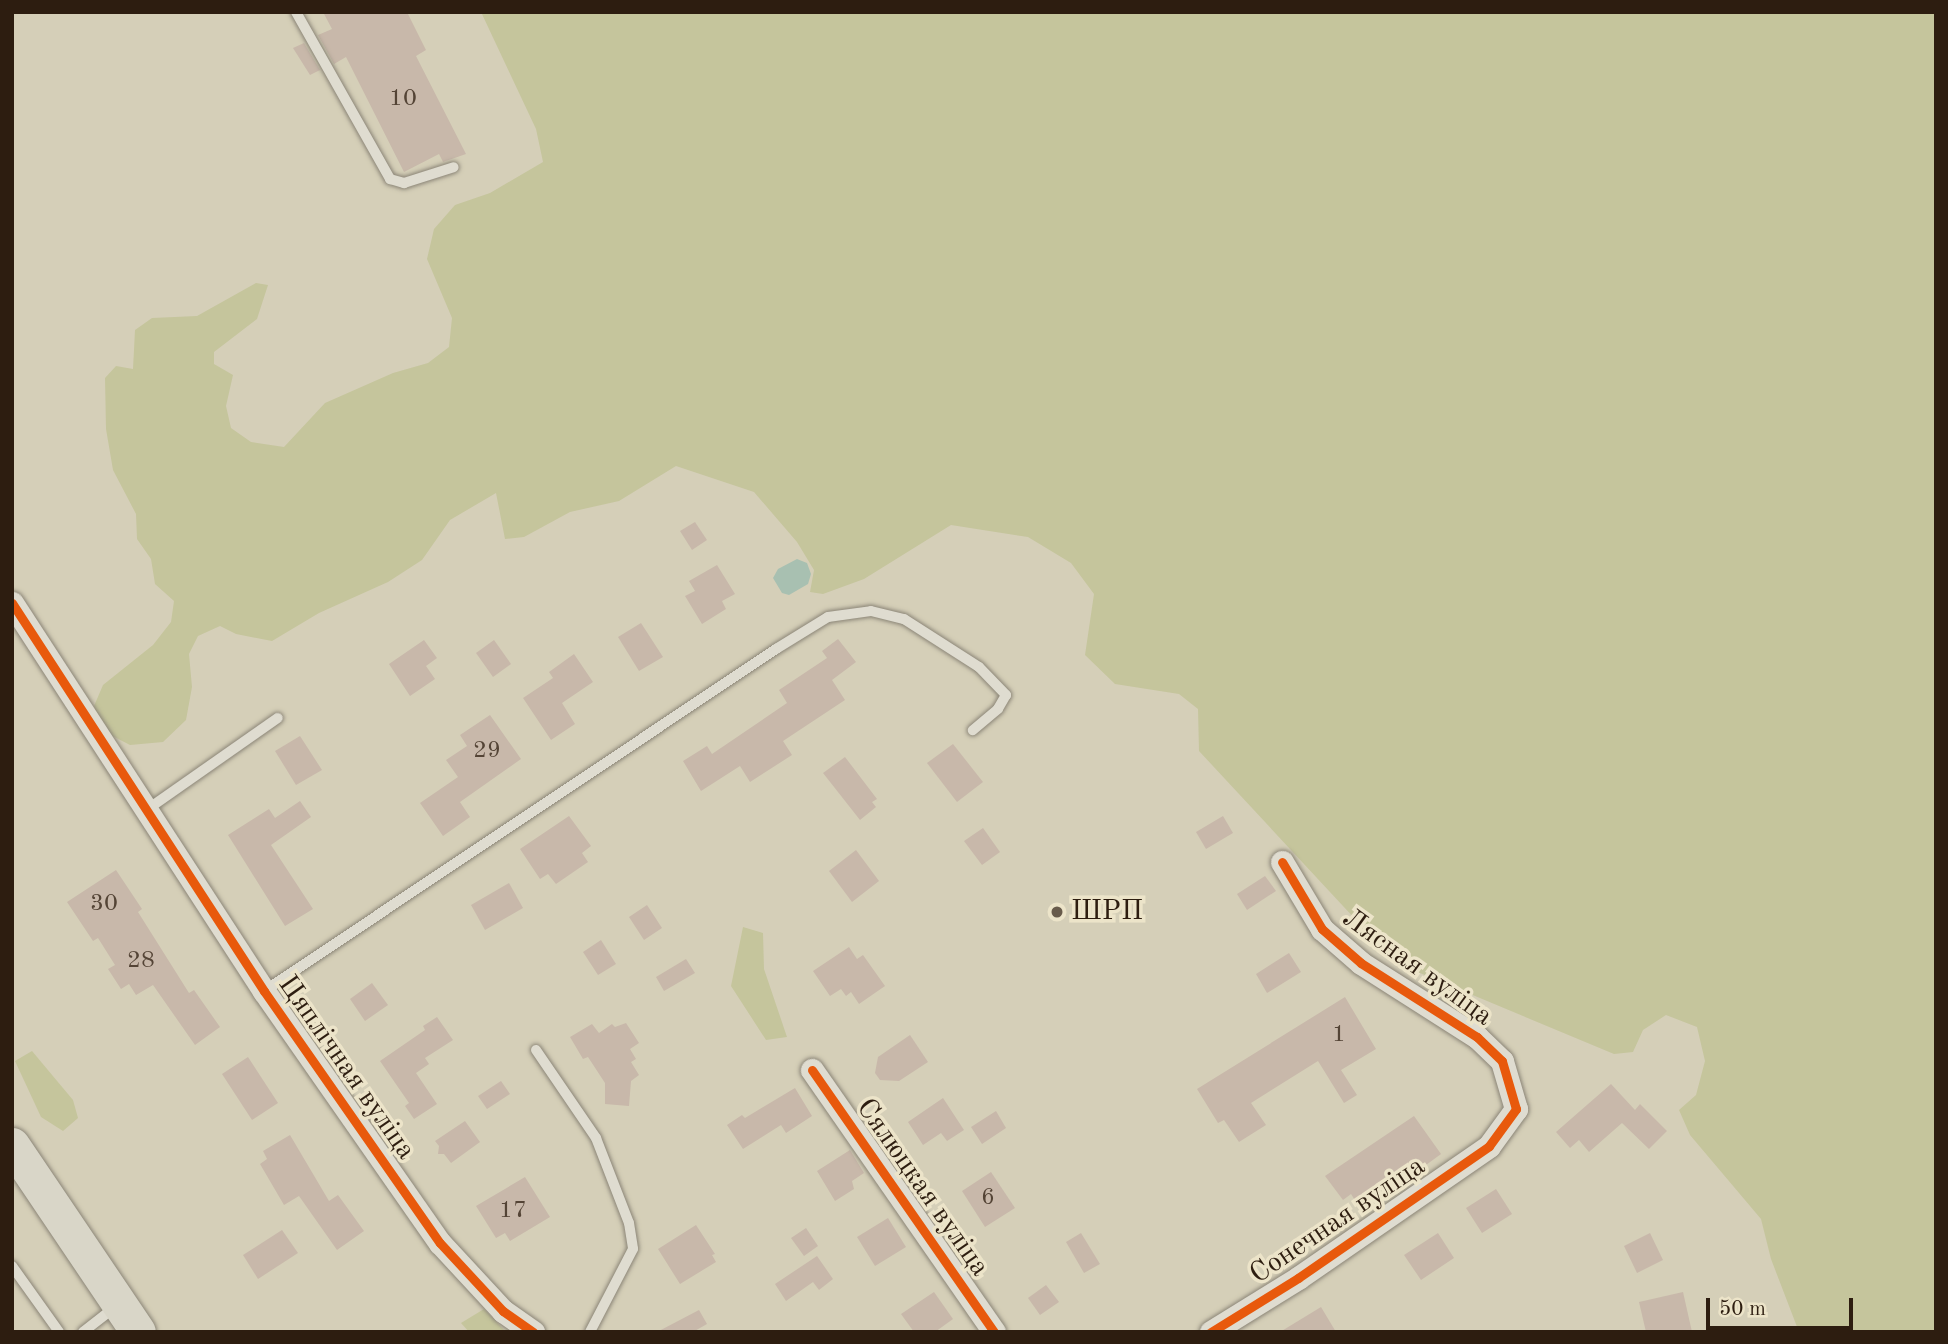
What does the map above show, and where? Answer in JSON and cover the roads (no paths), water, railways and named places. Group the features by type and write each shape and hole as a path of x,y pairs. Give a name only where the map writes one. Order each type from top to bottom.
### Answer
{"main road":[{"path":"12,1146 129,1318"}],"street":[{"name":"Цяплічная вуліца","path":"12,603 264,991 440,1243 503,1311 533,1332"},
{"name":"Лясная вуліца","path":"1282,863 1322,929 1361,963 1477,1037 1502,1061 1516,1108 1489,1146"},
{"name":"Сялюцкая вуліца","path":"812,1070 994,1332"},
{"name":"Сонечная вуліца","path":"1211,1332 1297,1278 1489,1146"}],"lane":[{"path":"296,12 390,178 404,183 454,167"},
{"path":"264,991 828,617 871,611 904,619 979,667 1006,695 998,709 973,730"},
{"path":"145,811 278,718"},
{"path":"537,1051 596,1138 629,1223 634,1249 590,1332"},
{"path":"12,1266 59,1332"},
{"path":"83,1332 129,1318"}],"place":[{"name":"ШРП","path":"1057,912"}]}
